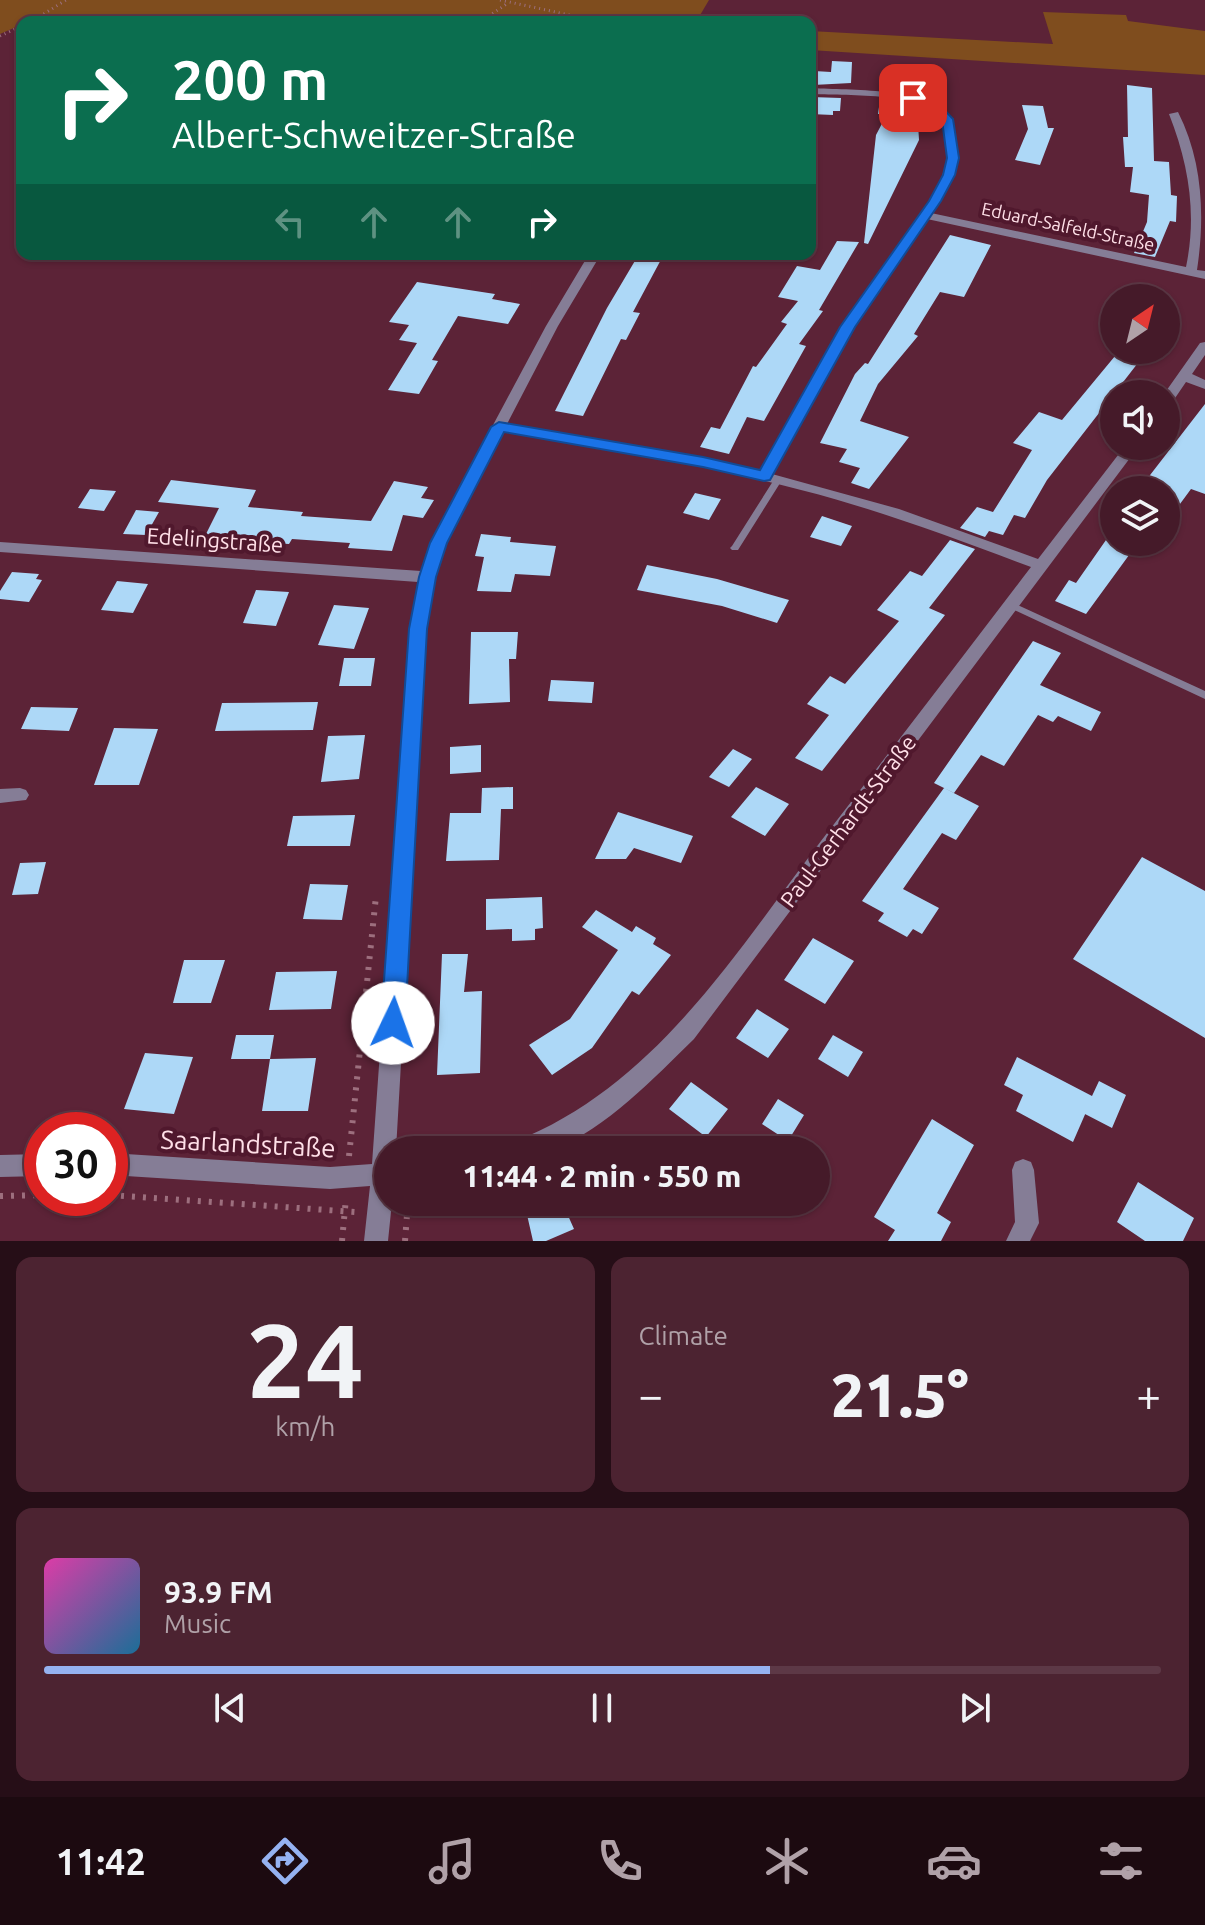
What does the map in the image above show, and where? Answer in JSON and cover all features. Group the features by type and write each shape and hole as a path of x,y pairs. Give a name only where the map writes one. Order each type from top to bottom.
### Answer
{"street":[{"path":"771,478 848,327 943,188 952,167 947,119 941,111 922,101 903,97 816,91"},
{"path":"1174,114 1198,181 1201,204 1201,229 1191,272"},
{"name":"Eduard-Salfeld-Straße","path":"924,215 1205,275"},
{"path":"388,1136 418,629 427,577 438,543 592,260"},
{"path":"1180,383 1205,346"},
{"path":"1185,376 1205,385"},
{"path":"499,427 703,462 771,478 900,514 1040,565"},
{"name":"Paul-Gerhardt-Straße","path":"554,1136 620,1096 687,1032 1121,460"},
{"name":"Edelingstraße","path":"0,547 427,577"},
{"path":"0,796 20,795"},
{"path":"0,1166 24,1165"},
{"name":"Saarlandstraße","path":"128,1165 348,1177 374,1175"},
{"path":"1018,1241 1027,1223 1023,1170"},
{"path":"376,1241 380,1216"}],"lane":[{"path":"735,548 771,478"},
{"path":"1011,605 1205,695"}],"path":[{"path":"41,16 66,0"},
{"path":"500,0 574,16"},
{"path":"489,16 509,2"},
{"path":"342,1241 377,881"},
{"path":"0,1196 24,1195"},
{"path":"128,1196 345,1213"},
{"path":"405,1241 406,1216"}],"shaded area":[{"path":"0,0 709,0 700,16 16,16 16,27 0,34"},
{"path":"1043,12 1126,15 1128,21 1205,31 1205,75 816,50 816,31 1053,44"}],"building":[{"path":"832,61 852,62 851,83 816,85 816,71 831,72"},
{"path":"882,77 914,77 916,94 881,88"},
{"path":"1127,85 1152,88 1154,161 1169,162 1171,195 1177,196 1176,222 1170,221 1155,257 1134,253 1147,222 1149,195 1130,192 1133,167 1125,167 1123,137 1128,137"},
{"path":"816,97 841,98 840,111 833,111 833,115 816,114"},
{"path":"880,100 917,107 919,140 868,244 864,243 876,135 887,114 878,114"},
{"path":"1022,105 1043,106 1048,128 1054,128 1040,165 1015,160 1028,129"},
{"path":"950,235 991,245 964,297 940,292 914,334 918,336 878,384 860,421 909,437 869,489 851,483 860,468 839,462 847,449 820,443 855,374 865,363 868,364"},
{"path":"837,241 859,242 819,310 823,311 799,344 806,346 764,421 747,417 729,454 700,447 711,427 720,429 753,366 756,367 787,324 781,322 798,301 778,297 797,266 820,270"},
{"path":"635,260 661,260 633,312 640,313 626,340 621,339 583,416 555,411 607,308"},
{"path":"417,282 495,294 492,299 520,304 508,324 458,316 432,360 438,361 419,394 388,390 417,343 399,340 409,325 389,322"},
{"path":"1108,364 1137,364 1125,380 1100,380 1100,412 1047,480 1025,518 1014,515 1003,535 989,531 985,537 960,528 977,507 993,512 1032,450 1013,443 1039,412 1062,420"},
{"path":"1205,404 1205,494 1191,489 1180,504 1180,476 1149,476 1162,460 1180,460 1180,436"},
{"path":"171,480 256,490 248,507 303,512 301,516 371,521 394,481 428,487 421,498 434,500 423,518 403,515 392,551 348,548 350,543 292,539 289,544 234,541 204,538 219,508 158,502"},
{"path":"90,489 116,491 104,511 78,508"},
{"path":"695,493 721,499 709,520 683,513"},
{"path":"136,510 159,512 146,535 123,534"},
{"path":"822,516 852,526 841,546 810,537"},
{"path":"481,534 511,537 510,542 556,546 550,576 515,574 511,592 477,591 484,557 475,556"},
{"path":"950,540 975,549 929,608 945,615 822,771 795,758 829,715 807,704 830,676 845,684 899,621 877,610 910,571 922,576"},
{"path":"1100,549 1100,556 1128,556 1086,614 1055,601 1069,580 1076,583"},
{"path":"647,565 717,579 789,600 777,623 722,606 637,590"},
{"path":"12,572 39,574 36,579 42,580 29,602 0,599 0,591"},
{"path":"117,581 148,584 133,613 101,610"},
{"path":"256,590 289,592 276,626 243,623"},
{"path":"334,605 369,608 354,649 318,645"},
{"path":"471,632 518,632 516,659 509,659 510,702 469,704"},
{"path":"1033,641 1061,653 1040,685 1101,712 1091,731 1058,716 1053,722 1038,715 1004,766 981,755 954,793 934,783"},
{"path":"344,658 375,658 371,686 339,686"},
{"path":"551,680 594,682 592,703 548,701"},
{"path":"318,702 313,730 215,731 222,703"},
{"path":"31,707 78,708 69,731 21,729"},
{"path":"114,728 158,729 139,785 94,785"},
{"path":"365,735 359,779 321,782 328,736"},
{"path":"481,745 481,772 450,774 450,747"},
{"path":"733,749 752,759 729,787 709,777"},
{"path":"513,787 513,809 501,809 499,860 446,861 450,813 481,813 482,788"},
{"path":"756,787 789,804 765,836 731,817"},
{"path":"944,788 979,806 956,840 942,833 903,889 939,908 922,934 913,929 907,937 878,921 884,913 862,901"},
{"path":"618,812 693,836 681,863 634,848 626,859 595,859"},
{"path":"355,815 350,846 287,846 293,816"},
{"path":"1142,857 1205,891 1205,1038 1073,959"},
{"path":"46,862 38,894 12,895 20,863"},
{"path":"310,884 348,885 342,920 303,919"},
{"path":"542,897 543,928 535,929 535,940 512,941 512,929 486,930 486,899"},
{"path":"596,910 632,932 636,926 656,938 653,944 671,955 639,995 632,991 592,1048 552,1075 529,1045 570,1019 618,950 582,927"},
{"path":"813,938 854,961 825,1004 784,980"},
{"path":"442,954 468,954 464,992 482,991 480,1073 437,1075"},
{"path":"184,960 225,960 211,1003 173,1003"},
{"path":"337,971 331,1009 269,1010 276,972"},
{"path":"757,1009 789,1029 768,1058 736,1038"},
{"path":"236,1035 274,1035 270,1059 231,1059"},
{"path":"833,1035 863,1052 848,1077 818,1059"},
{"path":"145,1053 193,1057 174,1114 124,1109"},
{"path":"1017,1057 1092,1096 1099,1081 1126,1095 1112,1128 1085,1114 1073,1142 1016,1111 1023,1095 1004,1085"},
{"path":"316,1058 308,1111 262,1111 270,1059"},
{"path":"691,1082 728,1109 705,1136 669,1109"},
{"path":"778,1099 804,1115 791,1136 780,1136 762,1124"},
{"path":"932,1119 974,1145 937,1213 951,1222 941,1241 888,1241 895,1230 874,1217"},
{"path":"1138,1182 1194,1218 1183,1241 1145,1241 1117,1222"},
{"path":"527,1216 568,1216 574,1229 546,1241 533,1241"}],"route":[{"path":"393,1023 418,629 427,577 438,543 499,427 623,447 764,476 848,327 935,201 949,175 953,158 947,119 936,107 913,98"}]}
